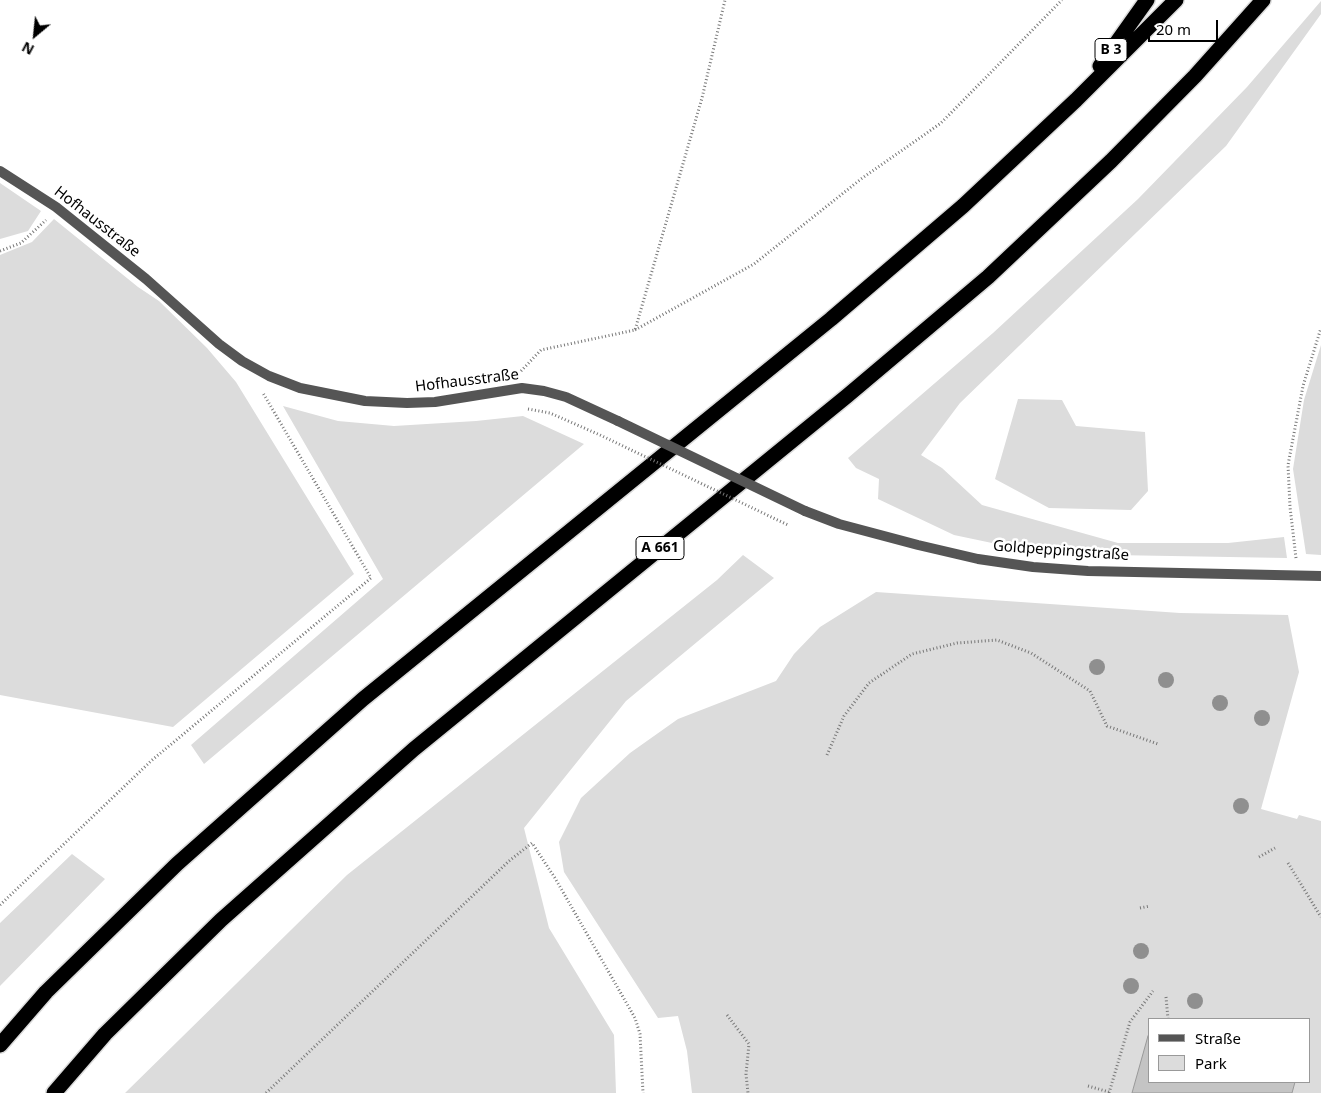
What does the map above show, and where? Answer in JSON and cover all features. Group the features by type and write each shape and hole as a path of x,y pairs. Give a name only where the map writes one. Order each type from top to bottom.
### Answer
{"highway":[{"name":"B 3","path":"1076,100 1147,0"},
{"path":"0,1045 46,992 177,864 363,698 831,319 963,206 1076,100 1176,0"},
{"name":"A 661","path":"54,1093 105,1034 221,920 414,749 847,396 988,278 1111,161 1195,76 1263,0"}],"street":[{"name":"Hofhausstraße","path":"0,171 56,207 146,279 219,344 242,361 270,376 300,388 366,401 436,402 522,388 544,391 566,397 805,511"},
{"name":"Goldpeppingstraße","path":"805,511 839,524 918,545 978,559 1033,567 1088,571 1321,576"}],"path":[{"path":"635,330 702,98 725,0"},
{"path":"501,391 541,350 635,330 754,264 861,178 942,123 1062,0"},
{"path":"0,251 21,243 43,225 56,207"},
{"path":"1301,576 1296,558 1290,507 1288,465 1303,386 1321,328"},
{"path":"0,905 151,761 371,578 260,388"},
{"path":"528,409 550,413 600,435 788,525"},
{"path":"827,755 844,716 869,683 912,654 957,643 997,640 1031,653 1090,692 1107,726 1158,744"},
{"path":"266,1093 509,861 532,843 635,1018 640,1034 643,1093"},
{"path":"1259,857 1275,848"},
{"path":"1288,863 1321,918"},
{"path":"1140,908 1150,906"},
{"path":"1088,1086 1109,1092 1130,1022 1153,991"},
{"path":"1166,996 1168,1018"},
{"path":"727,1015 749,1044 746,1074 748,1093"}],"green space":[{"path":"1321,1 1321,14 1226,146 960,403 921,455 942,468 982,505 1118,543 1228,543 1284,537 1287,558 1113,555 1011,547 954,535 878,499 879,479 856,468 848,458 993,333 1138,199 1247,87"},
{"path":"0,183 41,211 28,231 0,239"},
{"path":"54,219 138,287 159,301 207,348 236,382 354,574 173,727 0,695 0,255 32,242"},
{"path":"1321,345 1321,555 1306,554 1293,469 1304,400"},
{"path":"1018,399 1062,400 1076,426 1145,432 1148,491 1131,510 1049,508 995,479"},
{"path":"283,406 338,421 394,426 523,416 584,444 204,764 191,745 383,579"},
{"path":"743,555 774,578 626,701 524,828 549,928 614,1035 616,1093 125,1093 347,875 717,580"},
{"path":"876,592 1180,613 1288,615 1299,672 1261,809 1297,819 1299,815 1321,821 1321,1093 692,1093 687,1051 678,1016 658,1018 564,872 559,842 581,798 630,753 678,719 776,681 794,654 820,627"},
{"path":"72,854 105,879 0,986 0,923"}],"building":[{"path":"1148,1036 1148,1083 1295,1083 1292,1093 1132,1093"}]}
